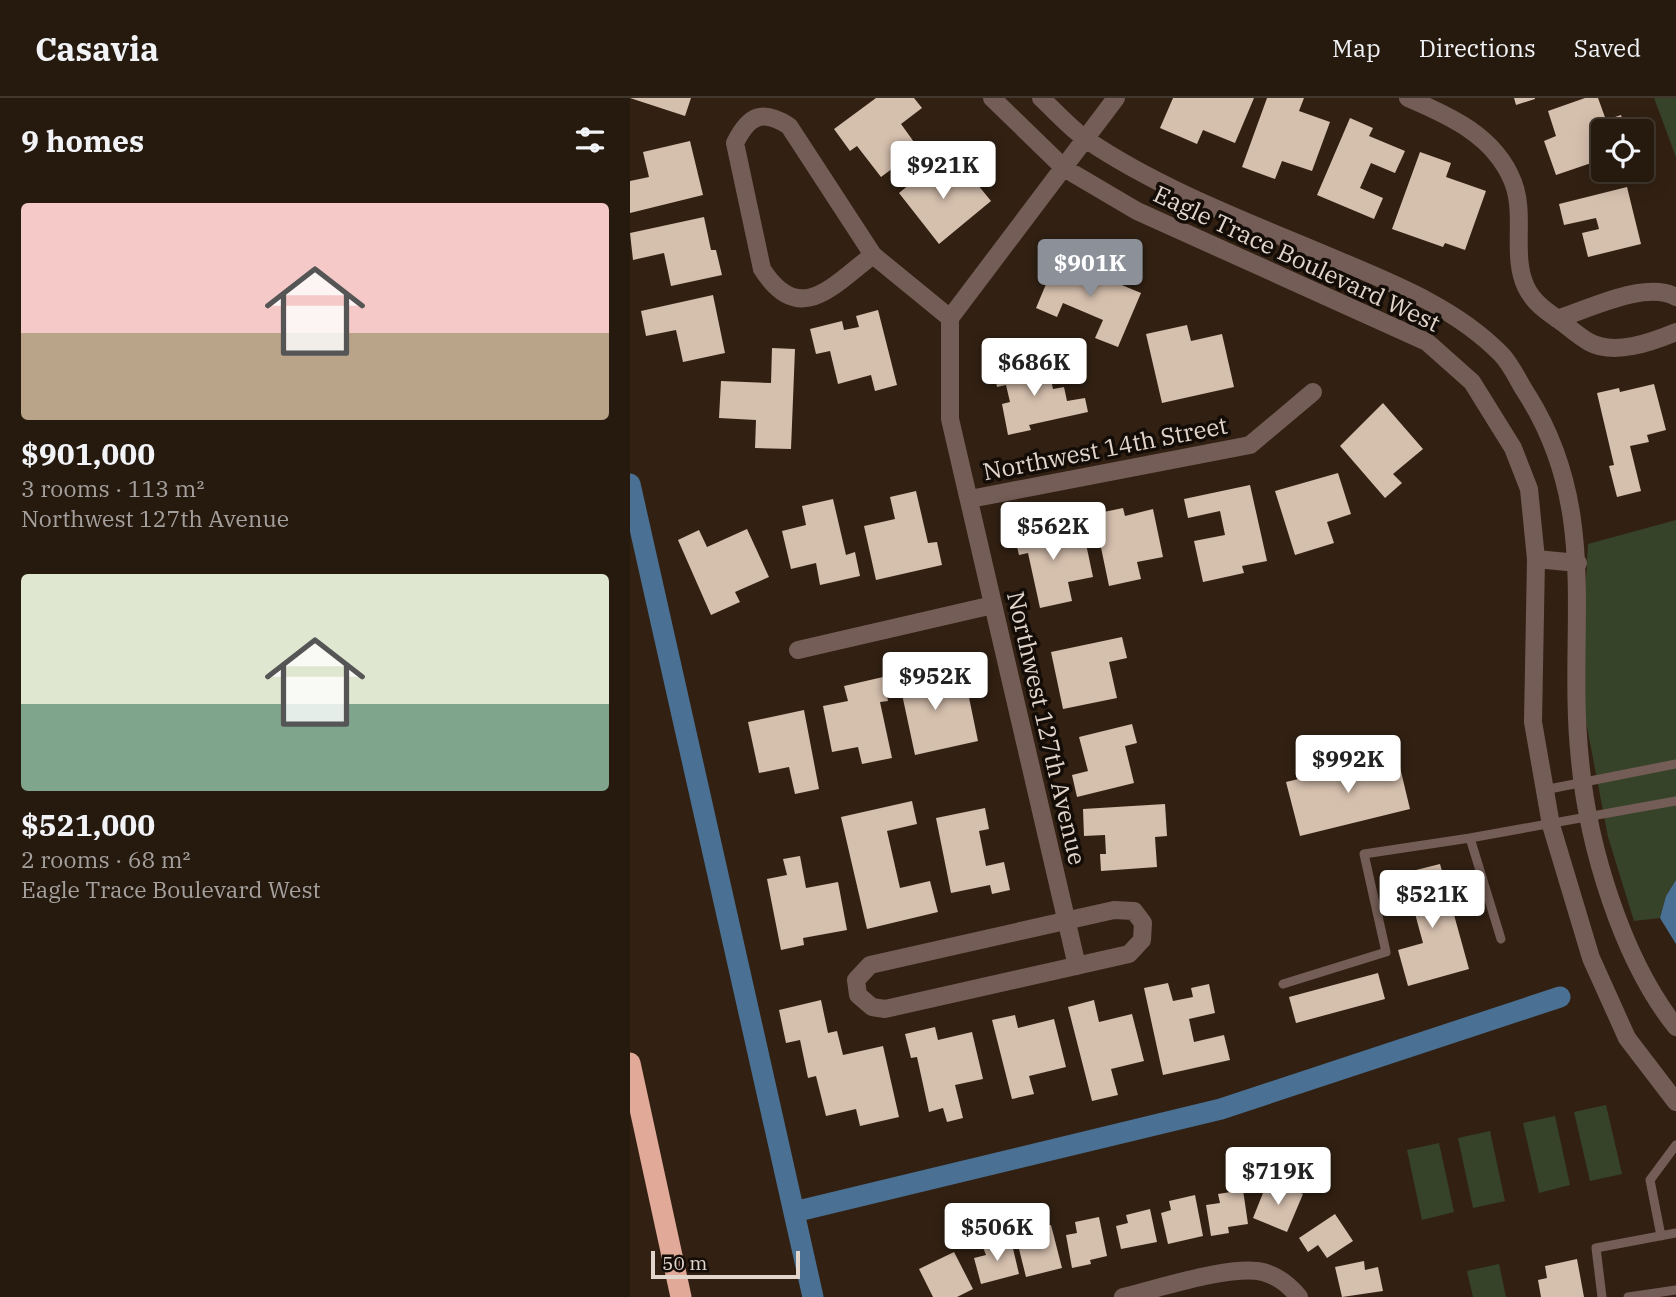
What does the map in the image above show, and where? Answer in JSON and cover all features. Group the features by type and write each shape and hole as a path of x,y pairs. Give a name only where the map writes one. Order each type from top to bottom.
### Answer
{"highway":[{"path":"630,1063 681,1297"}],"street":[{"name":"Eagle Trace Boulevard West","path":"992,98 1064,168 1137,211 1427,342 1472,382 1513,447 1529,489 1536,559 1532,722 1542,790 1551,825 1591,958 1627,1038 1676,1102"},
{"name":"Eagle Trace Boulevard West","path":"1041,98 1085,139 1126,163 1211,205 1444,309 1502,355 1542,418 1560,460 1568,489 1578,562 1576,688 1583,783 1589,818 1629,948 1676,1027"},
{"path":"873,255 824,292 805,299 787,297 772,284 762,269 735,144 744,125 756,118 772,116 789,126 873,255 950,318 1116,98"},
{"path":"1408,98 1445,105 1481,137 1508,173 1519,209 1525,286 1540,307 1591,344 1618,349 1676,332"},
{"path":"1557,319 1641,292 1663,290 1676,297"},
{"name":"Northwest 127th Avenue","path":"950,318 950,419 1077,966"},
{"name":"Northwest 14th Street","path":"970,499 1250,445 1313,392"},
{"path":"1536,559 1578,562"},
{"path":"798,650 993,605"},
{"path":"1114,910 1134,911 1143,923 1142,940 1129,954 1077,966 886,1009 872,1007 858,995 856,980 870,965 1114,910"},
{"path":"1123,1297 1243,1269 1265,1272 1285,1282 1299,1297"}],"lane":[{"path":"1542,790 1676,764"},
{"path":"1283,984 1386,952 1364,853 1551,825 1676,801"},
{"path":"1471,838 1501,939"},
{"path":"1661,1236 1650,1180 1676,1144"},
{"path":"1602,1297 1596,1248 1676,1233"},
{"path":"1629,1297 1676,1290"}],"green space":[{"path":"1654,98 1676,98 1676,157"},
{"path":"1676,520 1676,880 1666,896 1660,918 1634,921 1608,837 1580,690 1588,544"},
{"path":"1606,1105 1622,1174 1590,1181 1574,1112"},
{"path":"1555,1116 1570,1185 1539,1193 1523,1123"},
{"path":"1490,1131 1505,1201 1473,1208 1458,1138"},
{"path":"1439,1143 1454,1212 1422,1220 1407,1150"},
{"path":"1499,1264 1506,1297 1473,1297 1467,1271"}],"water":[{"path":"1676,880 1676,944 1660,918 1666,896"}],"building":[{"path":"630,98 691,98 685,116"},
{"path":"876,98 914,98 922,108 901,124 919,149 881,177 857,146 850,151 834,129"},
{"path":"1173,98 1254,98 1235,143 1203,130 1197,144 1160,128"},
{"path":"1267,98 1304,98 1299,111 1330,122 1312,171 1282,161 1275,179 1242,167"},
{"path":"1514,98 1535,98 1535,99 1516,105"},
{"path":"1585,98 1598,98 1606,119 1591,119 1591,163 1556,175 1544,141 1556,136 1548,111"},
{"path":"1350,118 1373,128 1369,136 1405,151 1395,173 1371,163 1360,188 1383,198 1374,219 1317,195"},
{"path":"690,141 703,195 630,213 630,181 649,177 643,152"},
{"path":"1420,152 1451,163 1446,177 1486,191 1465,250 1445,243 1443,247 1392,229"},
{"path":"939,160 962,187 973,179 991,201 939,244 899,193"},
{"path":"1627,187 1641,244 1588,257 1582,233 1599,229 1596,218 1564,225 1559,204"},
{"path":"704,217 711,250 716,250 722,275 671,286 664,253 633,260 630,233"},
{"path":"1057,258 1141,293 1118,347 1095,338 1103,320 1063,303 1057,317 1036,308"},
{"path":"713,295 725,353 683,362 676,330 646,336 641,311"},
{"path":"878,310 897,385 875,391 871,375 838,384 830,351 816,354 810,329 842,321 844,330 859,327 856,316"},
{"path":"1187,325 1191,341 1222,334 1234,387 1162,403 1146,334"},
{"path":"772,348 795,349 791,449 755,448 756,420 719,418 721,381 771,383"},
{"path":"1047,361 1053,389 1064,387 1067,401 1085,398 1088,412 1029,425 1031,430 1008,435 1002,404 1010,402 1006,385 997,387 994,372"},
{"path":"1654,384 1666,430 1647,435 1649,442 1630,446 1641,491 1617,497 1609,466 1614,465 1597,393 1619,388 1620,392"},
{"path":"1383,403 1423,449 1393,474 1402,483 1385,498 1340,446"},
{"path":"1338,473 1351,514 1327,522 1334,543 1295,555 1275,491"},
{"path":"1250,485 1267,561 1242,566 1244,573 1203,582 1194,541 1225,535 1220,511 1188,518 1184,499"},
{"path":"916,491 928,543 937,542 942,565 876,580 864,526 895,519 890,497"},
{"path":"833,499 846,555 855,552 860,576 820,585 816,563 791,569 782,531 806,525 802,506"},
{"path":"1123,508 1125,516 1153,509 1163,557 1137,562 1141,579 1109,586 1094,514"},
{"path":"1052,522 1055,536 1068,533 1070,542 1085,539 1093,577 1068,582 1072,601 1040,608 1028,553 1019,555 1013,530"},
{"path":"747,529 769,577 735,592 740,602 711,615 678,540 699,530 707,547"},
{"path":"1122,637 1127,658 1109,662 1117,698 1063,709 1051,652"},
{"path":"920,661 927,691 966,683 978,741 915,755 896,666"},
{"path":"883,677 888,701 880,702 892,758 862,764 858,747 832,752 823,706 848,701 844,686"},
{"path":"804,710 819,789 795,794 789,767 759,773 748,722"},
{"path":"1132,724 1137,743 1125,746 1134,783 1077,797 1072,775 1088,771 1079,737"},
{"path":"1397,755 1410,809 1300,836 1286,782"},
{"path":"912,801 917,824 887,831 900,888 930,881 938,912 867,929 841,817"},
{"path":"1165,804 1167,836 1155,837 1157,867 1101,871 1100,854 1106,854 1105,835 1084,836 1083,809"},
{"path":"985,808 989,829 979,831 986,866 1004,862 1010,890 992,894 990,885 951,893 936,818"},
{"path":"800,856 806,888 838,882 847,930 803,938 804,945 781,950 767,879 787,875 783,859"},
{"path":"1440,864 1469,969 1408,986 1398,950 1423,943 1404,873"},
{"path":"1378,973 1385,999 1296,1023 1289,997"},
{"path":"1168,983 1173,1001 1193,997 1191,988 1209,984 1215,1013 1189,1019 1194,1042 1224,1035 1230,1060 1163,1075 1144,988"},
{"path":"821,1000 828,1033 837,1031 843,1055 883,1046 899,1117 860,1126 856,1109 826,1116 816,1076 808,1078 800,1040 786,1043 779,1010"},
{"path":"1094,1000 1099,1022 1132,1014 1144,1061 1111,1069 1118,1095 1092,1101 1068,1007"},
{"path":"1015,1015 1018,1028 1054,1019 1066,1067 1029,1076 1034,1094 1012,1099 992,1020"},
{"path":"935,1027 938,1040 972,1032 983,1079 955,1085 963,1118 947,1122 943,1108 929,1112 917,1057 911,1058 905,1034"},
{"path":"1280,1184 1303,1194 1287,1232 1253,1218 1265,1188 1277,1193"},
{"path":"1243,1190 1248,1224 1228,1227 1229,1233 1211,1236 1206,1205 1220,1203 1218,1194"},
{"path":"1195,1195 1203,1236 1168,1244 1161,1213 1171,1210 1169,1201"},
{"path":"1150,1209 1157,1242 1121,1249 1116,1226 1128,1223 1126,1215"},
{"path":"1335,1214 1353,1241 1327,1258 1318,1245 1308,1252 1299,1238"},
{"path":"1099,1217 1107,1256 1090,1260 1091,1264 1072,1268 1066,1235 1077,1233 1075,1222"},
{"path":"1051,1225 1062,1268 1026,1277 1015,1233"},
{"path":"1011,1240 1019,1274 981,1284 974,1258 986,1255 983,1247"},
{"path":"954,1252 973,1289 957,1297 933,1297 919,1269"},
{"path":"1577,1259 1584,1297 1541,1297 1538,1280 1547,1278 1545,1266"},
{"path":"1364,1261 1365,1270 1378,1267 1383,1291 1342,1297 1335,1267"}],"waterway":[{"path":"630,484 813,1297"},
{"path":"794,1212 1221,1109 1560,997"}]}
